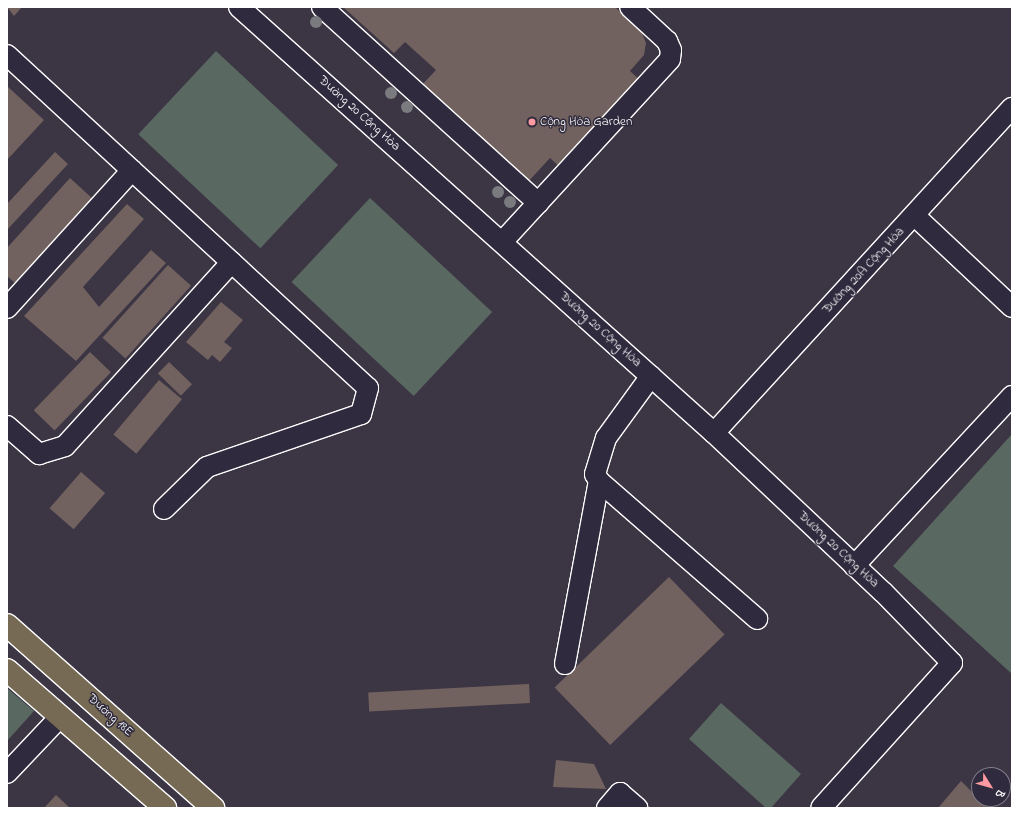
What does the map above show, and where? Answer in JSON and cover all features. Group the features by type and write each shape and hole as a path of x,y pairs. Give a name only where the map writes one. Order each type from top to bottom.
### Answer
{"main road":[{"name":"Đường 18E","path":"7,625 213,808"},
{"path":"7,670 165,808"},
{"path":"60,717 83,692"}],"street":[{"path":"322,7 538,203"},
{"path":"502,242 670,59 671,50 667,41 630,7"},
{"name":"Đường 20 Cộng Hòa","path":"249,10 502,242 714,433 854,566 952,664 821,808"},
{"path":"7,55 368,388 362,414 207,467 164,509"},
{"name":"Đường 20A Cộng Hòa","path":"714,433 1010,113"},
{"path":"7,308 132,170"},
{"path":"915,216 1012,307"},
{"path":"7,426 39,454 65,446 232,262"},
{"path":"651,376 606,438 597,456 595,474 599,481 758,619"},
{"path":"854,566 1012,396"},
{"path":"565,664 599,481"},
{"path":"7,773 60,717"},
{"path":"606,808 620,793 637,808"}],"shaded area":[{"path":"216,51 338,165 260,248 138,134"},
{"path":"370,198 492,312 414,396 292,282"},
{"path":"1012,434 1012,674 893,566"},
{"path":"7,688 34,711 7,741"},
{"path":"721,703 801,774 771,808 766,808 689,739"}],"building":[{"path":"7,7 22,7 14,16"},
{"name":"Cộng Hòa Garden","path":"343,7 615,7 641,31 646,43 644,55 630,71 642,82 562,169 550,158 527,183 421,86 436,70 405,42 394,53"},
{"path":"7,86 44,120 7,160"},
{"path":"55,152 68,164 7,230 7,204"},
{"path":"70,178 94,200 17,285 7,276 7,248"},
{"path":"127,204 144,219 83,287 99,307 151,250 166,263 76,361 24,316"},
{"path":"168,265 191,286 125,359 102,338"},
{"path":"221,302 243,320 224,342 232,348 220,362 212,355 208,360 186,342"},
{"path":"90,352 111,372 55,430 34,410"},
{"path":"169,362 192,384 181,396 158,374"},
{"path":"159,380 182,399 136,454 113,434"},
{"path":"81,472 105,493 74,529 50,508"},
{"path":"669,577 725,635 610,745 555,687"},
{"path":"529,684 530,703 369,711 368,692"},
{"path":"556,760 594,764 606,789 553,787"},
{"path":"961,781 971,791 971,807 991,808 938,808"},
{"path":"56,795 70,808 44,808"}],"place":[{"name":"Cộng Hòa Garden","path":"532,122"}]}
